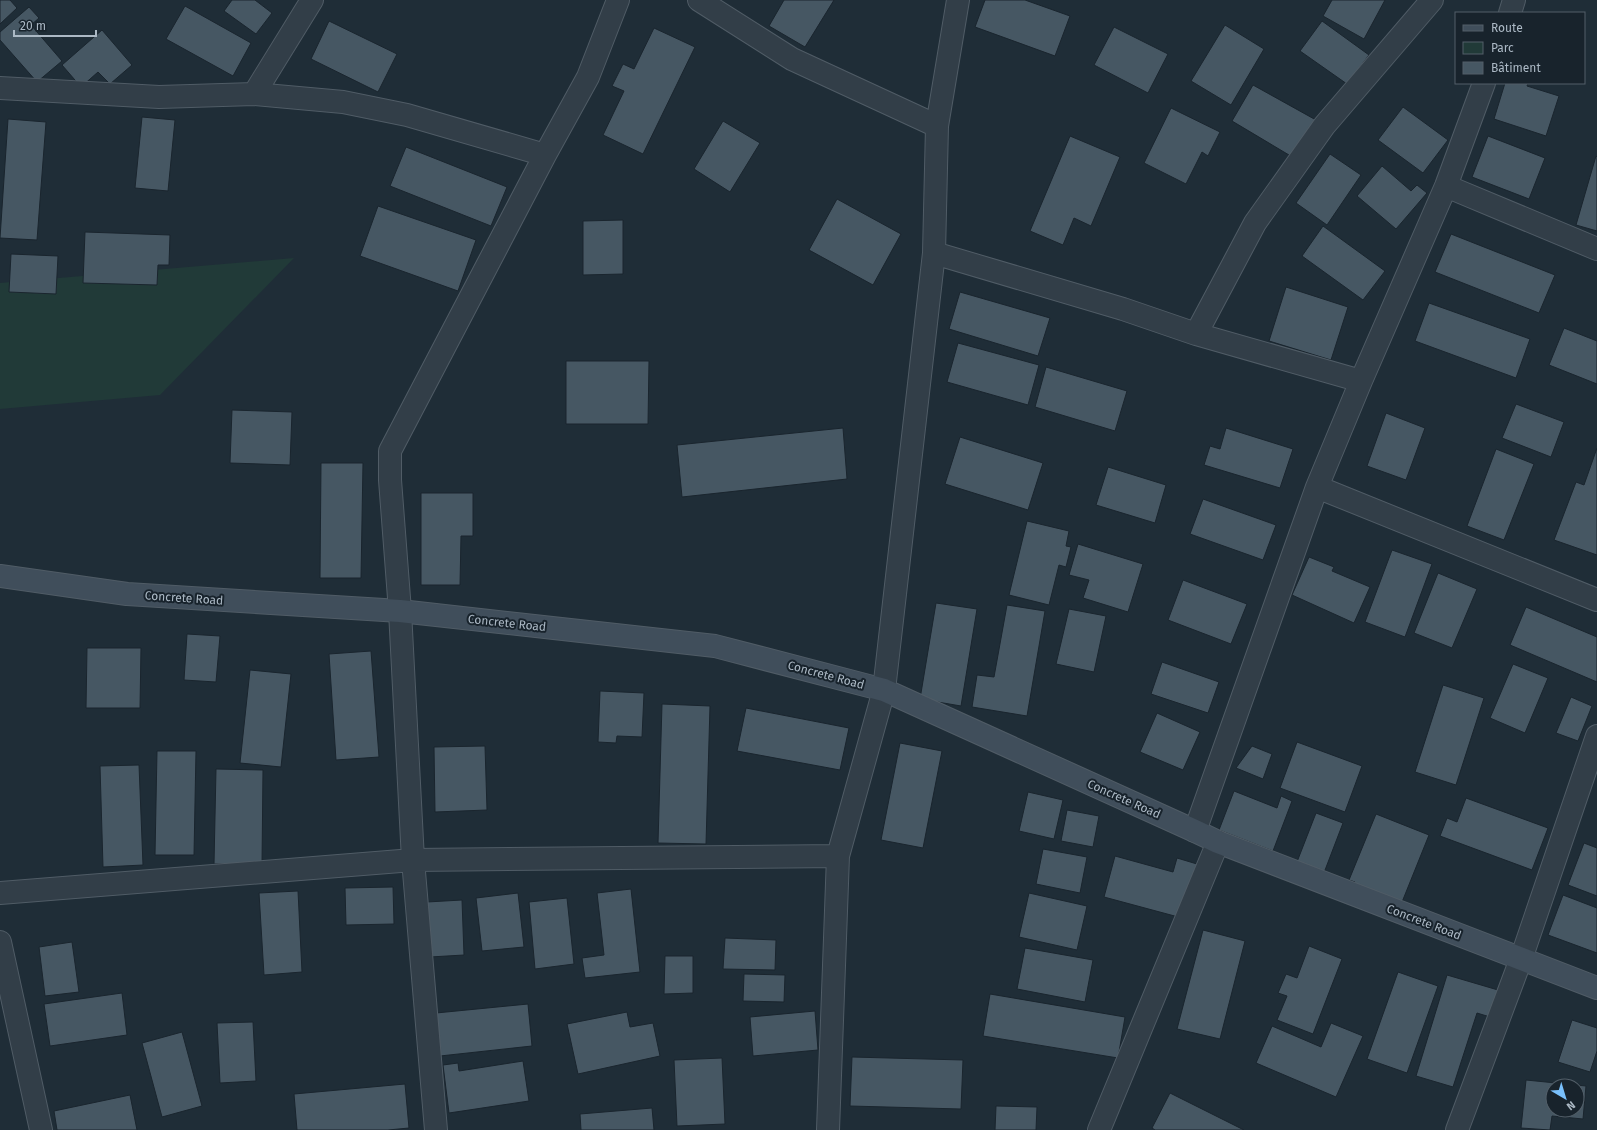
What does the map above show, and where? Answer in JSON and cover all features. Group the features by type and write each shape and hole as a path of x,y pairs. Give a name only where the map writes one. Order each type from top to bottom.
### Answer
{"street":[{"path":"254,94 312,0"},
{"path":"436,1130 413,860 400,611 390,480 390,451 545,155 588,77 618,0"},
{"path":"699,0 792,59 937,126"},
{"path":"828,1130 838,856 884,690 934,253 937,126 958,0"},
{"path":"1196,334 1255,223 1324,126 1432,0"},
{"path":"1196,831 1317,487 1361,381 1446,186 1484,84"},
{"path":"0,88 159,97 254,94 343,102 406,115 545,155"},
{"path":"1446,186 1597,249"},
{"path":"934,253 1123,308 1196,334 1361,381"},
{"path":"1317,487 1597,600"},
{"name":"Concrete Road","path":"0,576 127,594 400,611 715,646 884,690 1218,842 1597,988"},
{"path":"1457,1130 1521,960 1597,736"},
{"path":"1099,1130 1218,842"},
{"path":"0,893 413,860 838,856"},
{"path":"0,942 41,1130"}],"green space":[{"path":"294,258 160,395 0,409 0,283"}],"building":[{"path":"0,0 10,0 17,8 0,24"},
{"path":"232,0 255,0 272,13 256,34 224,11"},
{"path":"784,0 834,0 805,47 769,26"},
{"path":"985,0 1025,0 1070,16 1055,56 975,27"},
{"path":"1332,0 1385,0 1364,39 1323,16"},
{"path":"185,6 251,43 233,76 166,39"},
{"path":"29,7 39,18 31,25 62,61 37,82 0,40 0,32"},
{"path":"329,21 397,54 378,92 311,59"},
{"path":"1322,21 1369,55 1347,84 1300,51"},
{"path":"1225,25 1264,49 1231,105 1191,81"},
{"path":"1114,27 1168,54 1148,93 1094,65"},
{"path":"654,28 695,47 643,154 603,135 624,91 612,86 623,64 634,69"},
{"path":"102,30 132,65 110,84 98,72 81,87 62,65"},
{"path":"1505,84 1528,84 1527,86 1559,96 1546,136 1494,119"},
{"path":"1253,85 1316,120 1294,158 1232,121"},
{"path":"1403,107 1448,140 1423,173 1378,140"},
{"path":"1171,108 1220,132 1208,156 1202,152 1186,184 1144,163"},
{"path":"142,117 175,120 168,191 135,188"},
{"path":"8,119 46,122 37,240 0,238"},
{"path":"723,121 760,143 730,192 694,169"},
{"path":"1070,136 1120,157 1091,226 1074,218 1063,245 1030,231"},
{"path":"1488,136 1545,158 1529,199 1472,177"},
{"path":"406,147 507,187 491,226 390,186"},
{"path":"1330,154 1361,175 1327,225 1296,203"},
{"path":"1596,156 1597,157 1597,231 1576,225"},
{"path":"1382,166 1411,191 1417,185 1427,193 1396,229 1357,196"},
{"path":"837,199 901,234 873,285 809,250"},
{"path":"378,206 476,240 458,291 360,256"},
{"path":"623,220 623,274 583,275 583,221"},
{"path":"1323,226 1385,271 1363,300 1302,256"},
{"path":"85,232 170,235 169,265 158,265 157,285 83,283"},
{"path":"1451,234 1555,275 1539,313 1435,272"},
{"path":"11,254 58,256 56,294 9,292"},
{"path":"1286,287 1348,307 1331,360 1269,341"},
{"path":"960,292 1050,318 1038,356 949,329"},
{"path":"1429,303 1530,339 1516,378 1415,341"},
{"path":"1564,328 1597,341 1597,384 1549,365"},
{"path":"958,343 1039,365 1028,405 947,382"},
{"path":"566,361 649,361 648,424 566,424"},
{"path":"1046,367 1127,391 1115,431 1035,407"},
{"path":"1516,404 1564,422 1551,457 1502,438"},
{"path":"232,410 292,412 290,465 230,463"},
{"path":"1386,413 1425,428 1406,480 1367,466"},
{"path":"843,428 847,479 682,497 677,445"},
{"path":"1226,428 1293,449 1280,488 1204,465 1210,446 1220,449"},
{"path":"960,437 1043,463 1028,510 945,484"},
{"path":"1597,448 1597,555 1554,540 1576,482 1584,485"},
{"path":"1496,449 1534,464 1504,540 1467,526"},
{"path":"321,463 363,463 361,578 320,578"},
{"path":"1108,467 1166,485 1155,523 1096,505"},
{"path":"421,493 473,493 473,536 461,536 460,585 421,585"},
{"path":"1203,499 1276,525 1263,560 1190,534"},
{"path":"1027,521 1069,531 1066,546 1071,547 1066,567 1059,565 1049,605 1009,595"},
{"path":"1078,544 1143,564 1128,612 1083,598 1089,580 1069,575"},
{"path":"1392,550 1432,564 1405,637 1365,622"},
{"path":"1309,557 1334,567 1332,571 1370,587 1354,623 1292,595"},
{"path":"1438,573 1477,589 1452,648 1414,633"},
{"path":"1183,580 1247,604 1231,644 1168,620"},
{"path":"936,603 977,609 961,706 920,699"},
{"path":"1007,605 1045,611 1027,716 972,707 977,675 994,677"},
{"path":"1526,607 1597,637 1597,682 1510,645"},
{"path":"1069,609 1106,616 1094,672 1056,664"},
{"path":"187,634 220,636 216,682 184,680"},
{"path":"87,648 141,648 140,708 86,708"},
{"path":"371,651 379,757 336,760 329,654"},
{"path":"1162,662 1219,682 1208,713 1151,694"},
{"path":"1513,664 1548,678 1525,733 1490,718"},
{"path":"250,670 291,674 281,767 240,763"},
{"path":"1443,685 1484,698 1456,785 1415,772"},
{"path":"600,691 644,693 642,737 617,736 616,743 598,742"},
{"path":"1571,697 1592,706 1578,741 1556,733"},
{"path":"662,704 710,706 706,844 658,843"},
{"path":"746,708 849,728 840,770 737,751"},
{"path":"1157,713 1200,732 1183,770 1140,752"},
{"path":"1297,742 1362,766 1345,812 1280,788"},
{"path":"900,743 942,751 923,848 881,840"},
{"path":"485,746 487,810 435,812 434,747"},
{"path":"1252,746 1272,754 1263,779 1236,768"},
{"path":"157,751 196,751 194,855 155,855"},
{"path":"139,765 143,865 103,867 100,766"},
{"path":"216,769 263,770 262,864 214,864"},
{"path":"1234,791 1277,808 1281,796 1292,801 1273,851 1219,830"},
{"path":"1028,792 1063,800 1054,839 1019,831"},
{"path":"1466,798 1548,828 1532,870 1440,836 1447,818 1457,822"},
{"path":"1067,810 1099,816 1093,847 1061,841"},
{"path":"1316,813 1343,823 1322,878 1295,867"},
{"path":"1376,814 1429,835 1396,917 1348,899 1355,882 1349,880"},
{"path":"1584,843 1597,848 1597,896 1568,885"},
{"path":"1043,849 1087,857 1080,893 1036,884"},
{"path":"1115,856 1173,872 1177,858 1197,864 1182,918 1104,897"},
{"path":"393,887 394,924 346,925 345,888"},
{"path":"631,889 640,972 585,978 582,958 604,955 597,893"},
{"path":"298,891 302,972 264,975 259,893"},
{"path":"518,893 524,947 482,951 476,898"},
{"path":"1029,893 1087,906 1077,950 1019,937"},
{"path":"1563,895 1597,908 1597,953 1548,935"},
{"path":"567,898 574,964 535,969 529,902"},
{"path":"462,900 464,955 430,957 427,902"},
{"path":"1203,930 1245,941 1220,1039 1177,1029"},
{"path":"725,938 776,940 775,970 723,969"},
{"path":"72,942 79,992 45,996 39,947"},
{"path":"1309,946 1342,959 1313,1034 1277,1020 1287,996 1278,993 1286,974 1297,978"},
{"path":"1025,948 1093,960 1085,1002 1017,989"},
{"path":"665,956 693,956 693,993 664,994"},
{"path":"1398,972 1438,986 1407,1073 1367,1059"},
{"path":"744,974 785,975 784,1002 743,1001"},
{"path":"1447,975 1498,990 1490,1017 1477,1013 1453,1087 1416,1076"},
{"path":"122,993 127,1035 50,1046 44,1004"},
{"path":"990,994 1125,1017 1118,1058 983,1036"},
{"path":"528,1004 532,1046 440,1056 436,1013"},
{"path":"815,1011 818,1050 753,1056 750,1017"},
{"path":"627,1012 630,1027 653,1023 660,1056 578,1074 567,1024"},
{"path":"1572,1020 1597,1028 1597,1051 1590,1072 1558,1062"},
{"path":"253,1022 256,1081 220,1083 217,1023"},
{"path":"1331,1023 1363,1036 1336,1097 1256,1063 1272,1026 1321,1047"},
{"path":"182,1032 202,1106 162,1117 142,1043"},
{"path":"852,1057 963,1060 961,1109 850,1106"},
{"path":"722,1058 725,1124 677,1126 674,1060"},
{"path":"523,1061 529,1101 449,1113 443,1065 458,1063 459,1071"},
{"path":"1526,1080 1545,1082 1545,1118 1552,1118 1550,1130 1521,1128"},
{"path":"405,1084 409,1128 388,1130 297,1130 294,1094"},
{"path":"1170,1093 1244,1130 1155,1130 1152,1128"},
{"path":"130,1095 137,1130 57,1130 54,1111"},
{"path":"996,1106 1037,1107 1036,1130 995,1130"},
{"path":"652,1108 654,1130 581,1130 580,1114"}]}
